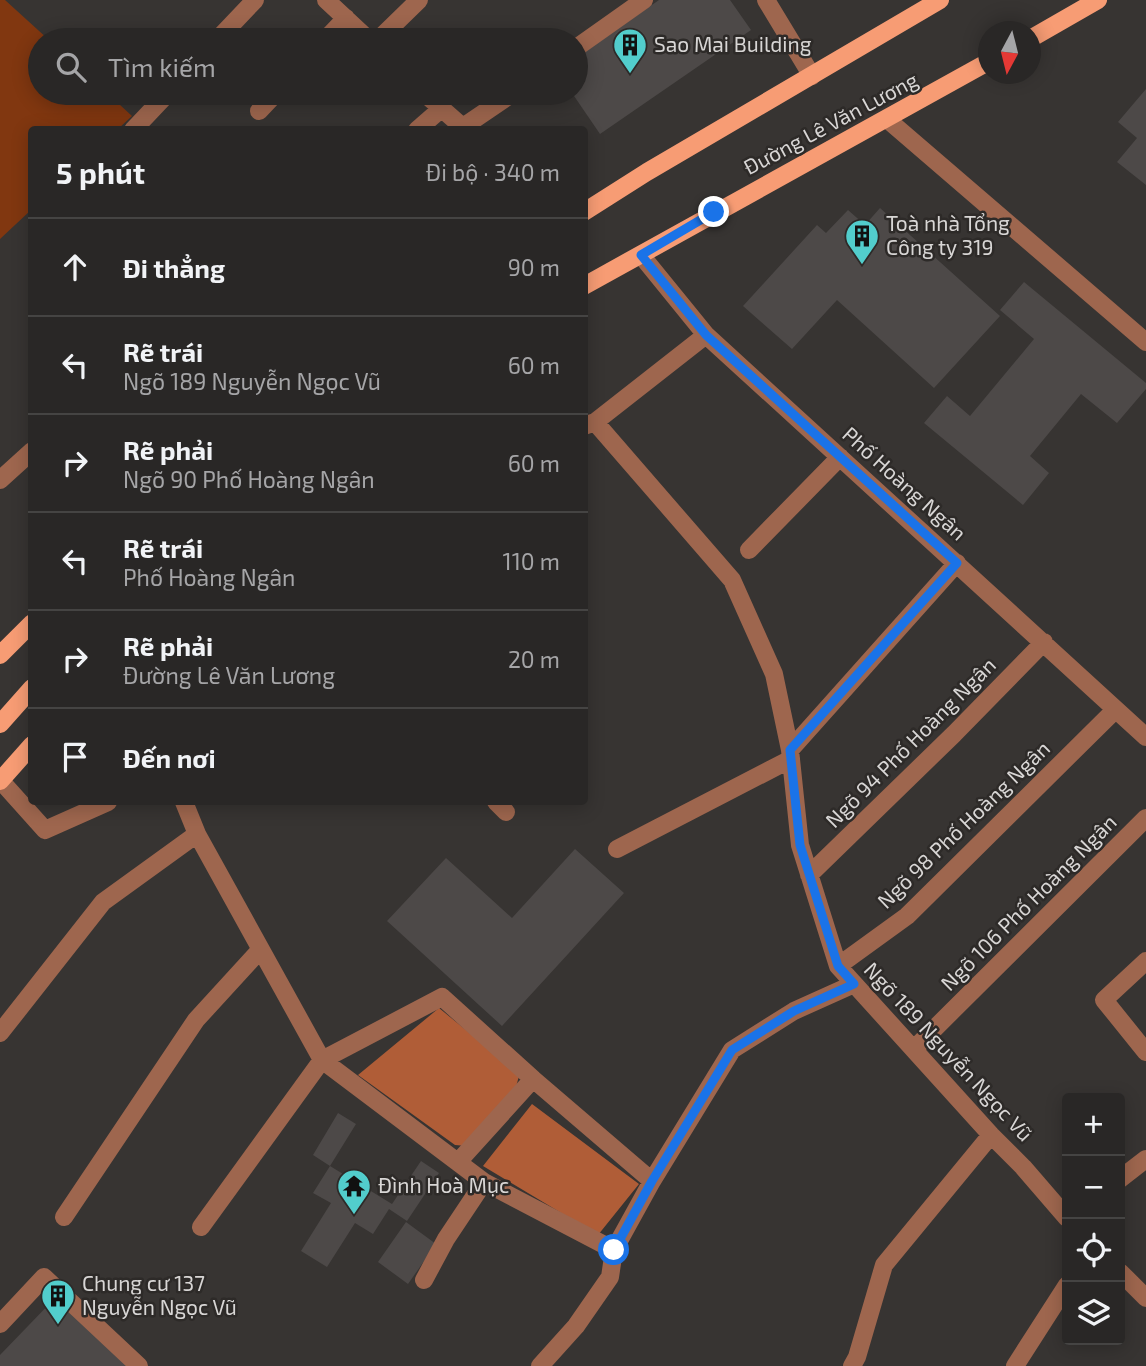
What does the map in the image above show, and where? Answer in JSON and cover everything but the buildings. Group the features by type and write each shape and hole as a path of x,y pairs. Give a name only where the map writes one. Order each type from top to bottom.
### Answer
{"main road":[{"path":"588,209 940,0"},
{"path":"1041,32 1098,0"},
{"name":"Đường Lê Văn Lương","path":"588,284 978,68"},
{"path":"0,655 28,627"},
{"path":"0,724 28,692"},
{"path":"0,781 28,750"}],"street":[{"path":"228,28 255,0"},
{"path":"326,0 356,28"},
{"path":"390,28 419,0"},
{"path":"588,40 644,0"},
{"path":"766,0 812,76"},
{"path":"336,28 346,18"},
{"path":"137,126 157,105"},
{"path":"258,111 264,105"},
{"path":"437,105 462,126"},
{"path":"468,126 497,105"},
{"path":"422,126 441,109"},
{"path":"888,120 1146,342"},
{"name":"Phố Hoàng Ngân","path":"641,255 706,335 1146,737"},
{"path":"590,424 706,335"},
{"name":"Ngõ 189 Nguyễn Ngọc Vũ","path":"590,424 732,580 774,674 791,754 800,845 838,966 1062,1212"},
{"path":"0,481 28,455"},
{"path":"749,550 840,457"},
{"path":"617,849 791,754 957,563"},
{"name":"Ngõ 94 Phố Hoàng Ngân","path":"809,875 1044,642"},
{"name":"Ngõ 98 Phố Hoàng Ngân","path":"838,966 907,916 1115,710"},
{"path":"0,781 45,830 101,805"},
{"path":"185,805 197,834 322,1060 484,1182 614,1250"},
{"name":"Ngõ 106 Phố Hoàng Ngân","path":"914,1049 1146,818"},
{"path":"0,1033 103,902 197,834"},
{"path":"64,1217 195,1020 260,950"},
{"path":"1146,961 1104,1000 1146,1052"},
{"path":"540,1366 576,1326 610,1277 614,1250 652,1181 732,1050 794,1011 854,984"},
{"path":"201,1227 322,1060 442,997 652,1181"},
{"path":"458,1162 533,1079"},
{"path":"852,1366 884,1265 991,1135"},
{"path":"1125,1175 1146,1159"},
{"path":"424,1280 446,1240 484,1182"},
{"path":"0,1324 44,1277 139,1366"},
{"path":"1125,1277 1146,1298"},
{"path":"1015,1366 1062,1293"}],"shaded area":[{"path":"0,0 5,0 36,28 28,28 28,105 120,105 132,116 121,126 28,126 28,213 0,239"},
{"path":"439,1008 519,1076 514,1094 467,1146 455,1145 358,1075"},
{"path":"532,1104 639,1184 598,1235 483,1166"}],"place":[{"name":"Sao Mai Building","path":"630,75"},
{"name":"Toà nhà Tổng Công ty 319","path":"862,266"},
{"name":"Đình Hoà Mục","path":"354,1216"},
{"name":"Chung cư 137 Nguyễn Ngọc Vũ","path":"58,1326"}],"route":[{"path":"614,1250 652,1181 732,1050 794,1011 854,984 838,966 800,845 790,750 957,563 706,335 641,255 714,212"}]}
